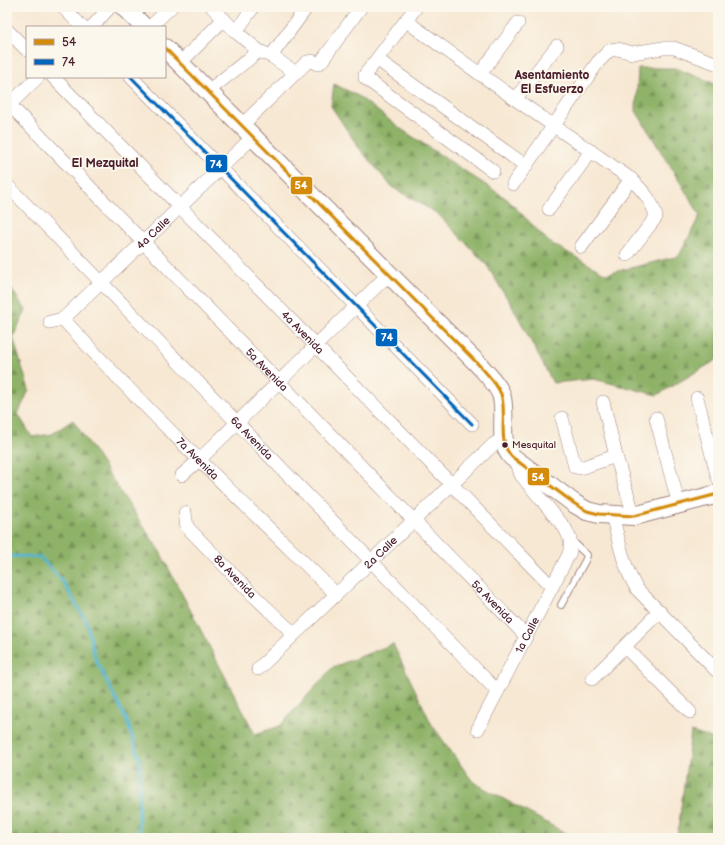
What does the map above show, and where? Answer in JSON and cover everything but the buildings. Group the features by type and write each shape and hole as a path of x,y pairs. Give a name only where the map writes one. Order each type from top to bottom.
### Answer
{"main road":[{"path":"124,7 143,26"},
{"path":"166,49 478,364 495,384 502,398 504,438 506,447 509,454 521,464 581,508 592,512 612,515 718,494"},
{"path":"633,511 676,494 718,483"}],"street":[{"path":"63,7 81,26"},
{"path":"93,26 110,7"},
{"path":"151,26 171,7"},
{"path":"212,7 236,32 259,51 271,56 296,72"},
{"path":"236,32 253,7"},
{"path":"271,56 307,7"},
{"name":"4a Calle","path":"56,321 102,283 220,168 247,131 296,72 308,62 312,61 317,64 322,62 361,7"},
{"path":"416,7 408,20 365,75 365,78 493,171"},
{"path":"180,63 224,19"},
{"path":"408,20 413,26 515,99 631,179 645,193 654,208 656,217 627,255"},
{"path":"480,74 518,24"},
{"path":"7,30 26,49"},
{"path":"515,99 557,46"},
{"path":"513,184 598,62 610,50 618,49 632,52 674,48 718,64"},
{"path":"208,91 259,51"},
{"path":"378,60 526,166"},
{"path":"8,105 37,78"},
{"name":"4a Avenida","path":"54,78 552,587"},
{"path":"132,78 472,424"},
{"name":"5a Avenida","path":"8,105 526,636"},
{"path":"549,209 591,151"},
{"path":"581,247 631,179"},
{"name":"6a Avenida","path":"7,185 497,691"},
{"path":"182,475 238,423 389,274"},
{"name":"7a Avenida","path":"56,321 97,356 199,460 336,594"},
{"path":"697,398 718,478"},
{"path":"603,402 616,456 633,511"},
{"path":"562,418 575,467 580,468 616,456"},
{"path":"656,418 676,494"},
{"name":"2a Calle","path":"258,669 451,484 494,444 504,438"},
{"path":"521,464 519,469 521,475 562,523 570,539"},
{"name":"8a Avenida","path":"185,513 187,527 251,593 294,634"},
{"path":"612,515 625,566 637,588 718,672"},
{"name":"1a Calle","path":"478,729 568,556 570,551 570,539"},
{"path":"592,679 660,612"},
{"path":"625,647 690,712"}],"lane":[{"path":"561,605 587,555 570,539"}],"green space":[{"path":"638,68 675,68 718,85 718,359 657,395 594,379 553,383 515,311 486,264 438,214 392,187 359,148 331,106 334,84 358,96 401,129 507,199 549,242 606,274 679,256 700,215 636,111"},
{"path":"7,283 26,310 13,337 29,390 18,414 32,437 52,434 73,420 159,550 255,734 280,726 333,667 393,644 432,725 473,782 574,838 7,838"},
{"path":"691,732 718,740 718,838 677,838"}],"waterway":[{"path":"7,556 40,557 63,582 86,621 95,658 127,721 140,761 138,838"}],"transit line":[{"name":"54","path":"166,49 491,378 501,394 503,402 503,435 507,450 512,457 575,504 587,511 599,514 634,516 718,494"},
{"name":"74","path":"132,78 472,424"}],"place":[{"name":"Mesquital","path":"505,445"}],"district":[{"name":"Asentamiento El Esfuerzo","path":"552,82"},
{"name":"El Mezquital","path":"105,163"}]}
